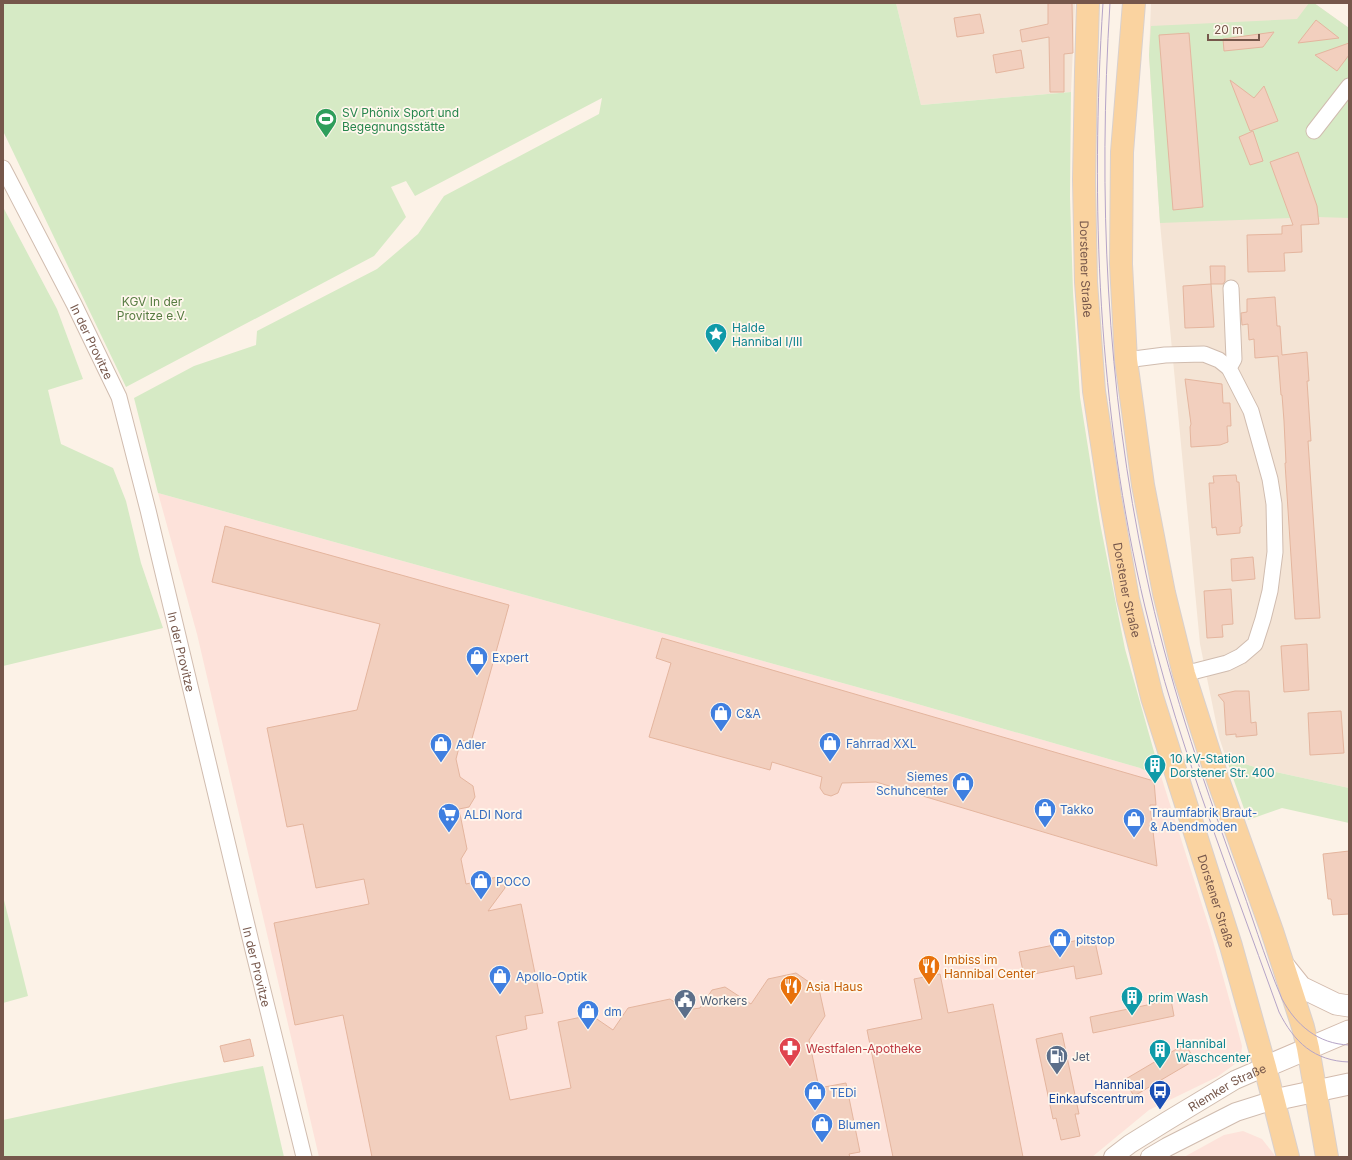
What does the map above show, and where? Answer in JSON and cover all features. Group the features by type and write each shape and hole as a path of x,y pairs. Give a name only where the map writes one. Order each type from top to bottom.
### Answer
{"main road":[{"name":"Dorstener Straße","path":"1088,3 1084,180 1086,282 1094,391 1110,497 1128,599 1152,698 1216,895 1265,1067 1288,1157"},
{"path":"1134,3 1128,62 1120,188 1121,264 1126,360 1143,485 1164,593 1184,674 1217,778 1285,967 1308,1048 1327,1157"},
{"path":"1285,967 1301,987 1336,1004 1349,1006"},
{"name":"Riemker Straße","path":"1265,1067 1349,1031"},
{"name":"Riemker Straße","path":"1274,1100 1349,1084"}],"street":[{"path":"1314,131 1349,86"},
{"name":"In der Provitze","path":"3,168 74,304 119,397 304,1157"},
{"path":"1229,368 1234,359 1230,288"},
{"path":"1126,360 1165,355 1204,354 1219,360 1229,368 1251,411 1270,479 1274,504 1275,552 1270,591 1256,644 1242,656 1226,664 1184,674"},
{"name":"Riemker Straße","path":"1113,1157 1161,1125 1235,1080 1265,1067"},
{"name":"Riemker Straße","path":"1150,1157 1236,1112 1274,1100"}],"shaded area":[{"path":"896,3 1075,3 1071,92 921,105"},
{"path":"1151,3 1314,3 1349,28 1349,788 1258,768 1226,758 1219,737 1200,644 1160,223 1149,55"},
{"name":"Hannibal Einkaufscentrum","path":"158,493 893,697 1140,768 1148,772 1160,773 1210,930 1242,1046 1241,1056 1235,1064 1217,1077 1149,1110 1092,1157 319,1157 197,634"},
{"path":"1243,1131 1262,1139 1276,1157 1184,1157 1224,1135"}],"green space":[{"name":"KGV In der Provitze e.V.","path":"3,3 896,3 921,105 1071,92 1070,197 1073,292 1080,397 1100,523 1125,649 1160,773 1148,772 1140,768 893,697 158,493 134,398 194,366 256,345 257,331 377,269 418,234 444,196 599,114 602,98 415,196 406,181 391,187 406,217 374,256 126,387 3,131"},
{"path":"1309,3 1314,3 1349,28 1349,218 1318,217 1160,223 1149,55 1151,26 1297,19"},
{"path":"3,207 57,309 83,379 48,390 61,444 113,468 126,501 141,563 163,628 3,666"},
{"path":"1226,758 1258,768 1349,788 1349,823 1282,808 1248,820"},
{"path":"3,896 28,996 3,1003"},
{"path":"263,1066 284,1157 3,1157 3,1120 175,1083"}],"building":[{"path":"1048,3 1072,3 1073,53 1064,54 1064,92 1050,92 1049,37 1022,42 1020,30 1048,24"},
{"path":"980,14 984,33 957,37 954,18"},
{"path":"1316,20 1339,38 1298,43"},
{"path":"1274,32 1263,47 1224,51 1223,39"},
{"path":"1189,33 1203,207 1173,210 1159,35"},
{"path":"1349,43 1349,55 1337,71 1315,55"},
{"path":"1021,50 1024,68 996,73 993,55"},
{"path":"1230,80 1254,98 1264,86 1278,121 1250,131"},
{"path":"1253,131 1263,161 1250,165 1239,137"},
{"path":"1298,152 1317,206 1319,224 1301,225 1302,252 1284,253 1285,271 1248,272 1247,235 1282,234 1282,226 1293,225 1270,162"},
{"path":"1210,266 1225,266 1225,281 1223,284 1211,284"},
{"path":"1211,284 1214,327 1185,328 1183,286"},
{"path":"1275,297 1277,326 1280,326 1282,355 1307,352 1309,381 1307,381 1311,441 1308,441 1320,618 1295,619 1285,463 1284,421 1278,356 1255,358 1254,339 1249,340 1248,324 1242,325 1241,313 1247,312 1247,299"},
{"path":"1185,379 1222,384 1223,403 1230,403 1231,426 1227,426 1228,442 1220,445 1191,447 1191,424"},
{"path":"1236,475 1237,482 1239,482 1242,526 1240,527 1240,533 1217,535 1216,527 1212,528 1209,483 1214,483 1213,476"},
{"path":"225,526 509,605 471,742 461,740 456,759 460,777 473,786 475,797 469,807 459,809 467,849 461,859 466,884 497,877 503,881 505,888 488,911 521,904 543,1013 525,1016 527,1029 496,1036 510,1100 571,1088 558,1022 591,1015 613,1030 628,1008 670,999 686,1010 700,1008 712,990 725,987 751,1004 768,979 796,973 819,989 825,1016 809,1040 819,1088 846,1083 860,1152 849,1154 850,1157 372,1157 343,1015 295,1025 274,923 369,904 364,879 316,888 303,824 287,827 267,728 357,710 380,624 212,582"},
{"path":"1253,557 1255,579 1232,581 1231,559"},
{"path":"1231,589 1233,624 1222,625 1223,637 1207,638 1204,591"},
{"path":"662,638 1154,781 1156,805 1150,805 1157,866 876,782 842,783 838,793 831,796 824,794 820,788 822,777 772,762 770,770 649,737 671,663 656,658"},
{"path":"1307,644 1309,690 1284,692 1281,646"},
{"path":"1235,691 1249,691 1251,723 1256,722 1257,735 1236,737 1236,734 1226,735 1224,702 1218,695"},
{"path":"1341,711 1344,753 1310,755 1308,713"},
{"path":"1349,851 1349,914 1333,915 1331,899 1328,899 1323,854"},
{"name":"pitstop","path":"1094,937 1102,974 1076,979 1074,966 1024,976 1019,952"},
{"path":"940,974 948,1013 993,1004 1023,1157 893,1157 867,1030 922,1019 914,979"},
{"name":"prim Wash","path":"1171,1000 1174,1016 1093,1033 1090,1017"},
{"name":"Jet","path":"1062,1033 1079,1114 1075,1114 1080,1136 1061,1140 1056,1118 1053,1119 1036,1039"},
{"path":"250,1039 254,1056 224,1062 220,1046"},
{"name":"Hannibal Waschcenter","path":"1185,1044 1195,1060 1134,1096 1124,1080"}],"tram line":[{"path":"1103,3 1097,155 1098,231 1102,307 1108,383 1117,458 1129,533 1145,607 1154,645 1187,754 1279,1012 1291,1032 1306,1048 1325,1058 1349,1062"},
{"path":"1110,3 1106,75 1105,146 1108,290 1114,362 1132,504 1154,612 1174,686 1197,760 1263,951 1282,999 1294,1017 1309,1031 1327,1041 1349,1045"}],"place":[{"name":"SV Phönix Sport und Begegnungsstätte","path":"326,138"},
{"name":"Halde Hannibal I/III","path":"716,354"},
{"name":"Expert","path":"477,676"},
{"name":"C&A","path":"721,732"},
{"name":"Fahrrad XXL","path":"830,762"},
{"name":"Adler","path":"441,764"},
{"name":"10 kV-Station Dorstener Str. 400","path":"1155,784"},
{"name":"Siemes Schuhcenter","path":"963,802"},
{"name":"Takko","path":"1045,828"},
{"name":"ALDI Nord","path":"449,834"},
{"name":"Traumfabrik Braut- & Abendmoden","path":"1134,838"},
{"name":"POCO","path":"481,900"},
{"name":"pitstop","path":"1060,958"},
{"name":"Imbiss im Hannibal Center","path":"929,986"},
{"name":"Apollo-Optik","path":"500,996"},
{"name":"Asia Haus","path":"791,1006"},
{"name":"prim Wash","path":"1132,1016"},
{"name":"Workers","path":"685,1020"},
{"name":"dm","path":"588,1030"},
{"name":"Westfalen-Apotheke","path":"790,1068"},
{"name":"Hannibal Waschcenter","path":"1160,1070"},
{"name":"Jet","path":"1057,1076"},
{"name":"Hannibal Einkaufscentrum","path":"1160,1110"},
{"name":"TEDi","path":"815,1112"},
{"name":"Blumen","path":"822,1144"}]}
